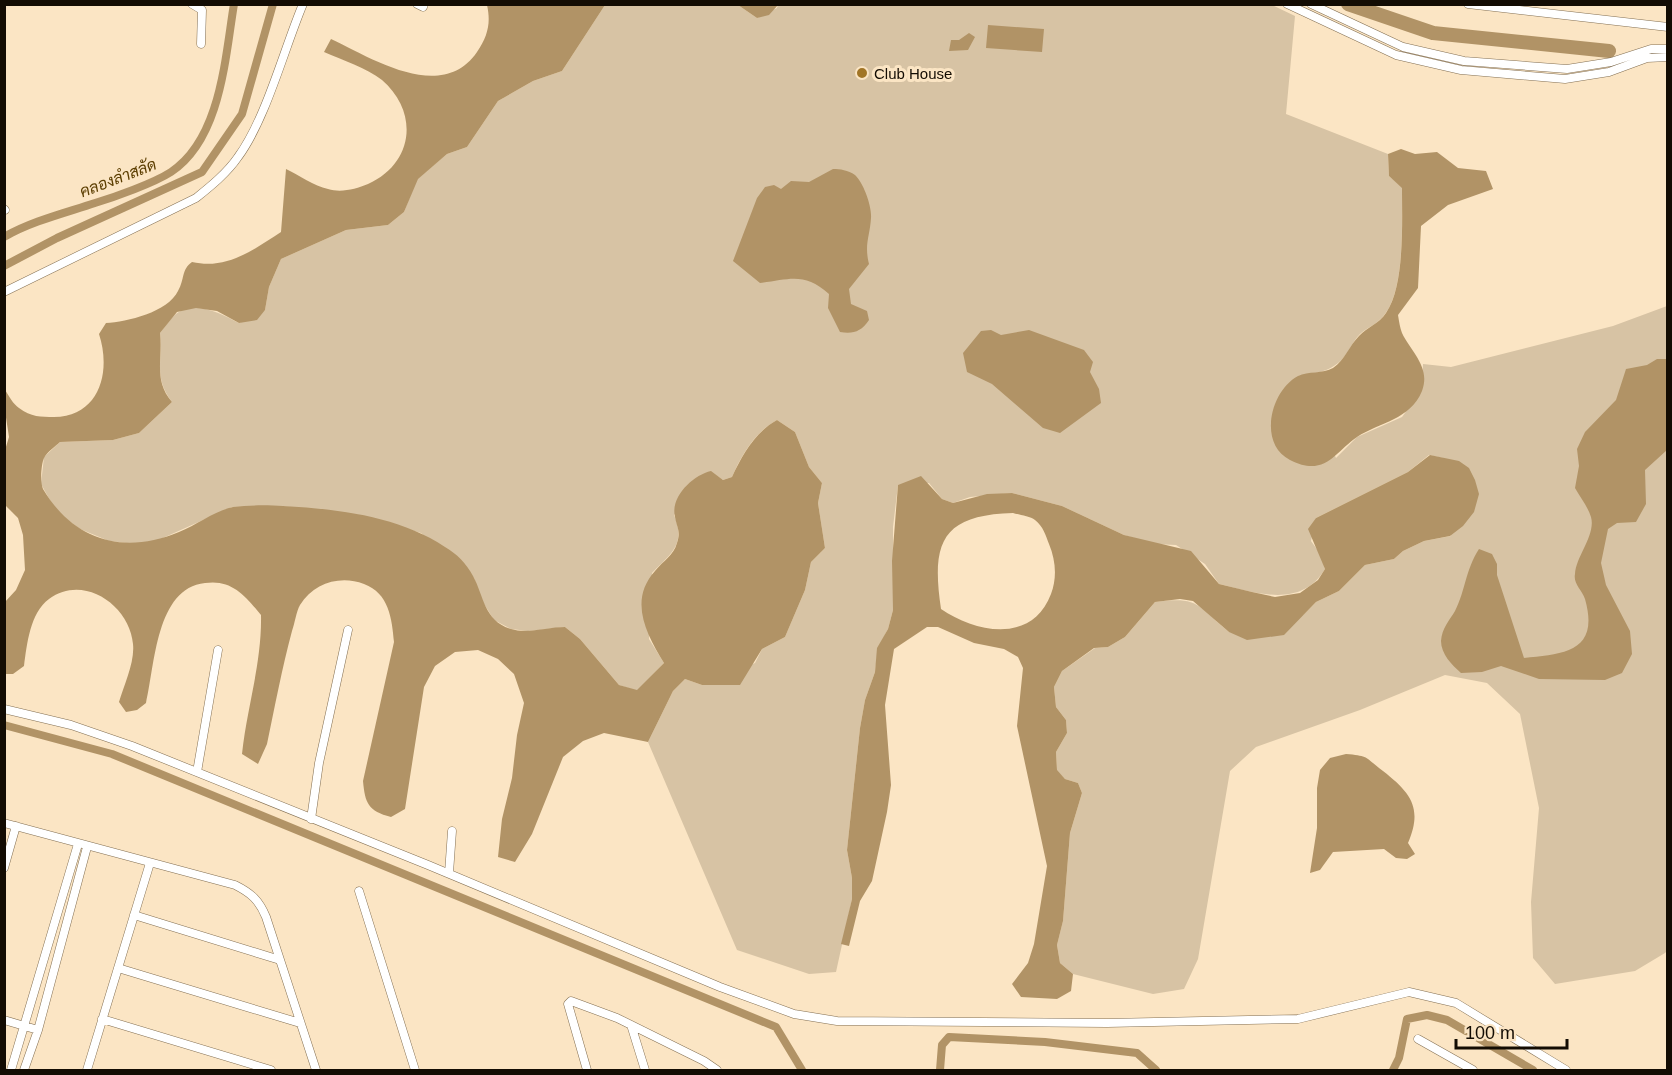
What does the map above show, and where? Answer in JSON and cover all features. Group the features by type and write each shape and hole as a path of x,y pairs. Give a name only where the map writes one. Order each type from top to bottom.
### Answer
{"street":[{"path":"192,4 202,10 201,44"},
{"path":"4,292 196,198 220,178 239,156 255,123 303,4"},
{"path":"1287,4 1396,55 1461,70 1565,79 1609,72 1647,58 1668,57"},
{"path":"1311,4 1403,47 1464,61 1567,69 1611,62 1651,49 1668,49"},
{"path":"1468,4 1668,27"},
{"path":"311,819 319,763 348,630"},
{"path":"197,772 218,650"},
{"path":"4,709 90,730 449,873 720,987 812,1018 837,1021 1107,1023 1288,1020 1334,1012 1409,992 1456,1003 1566,1071"},
{"path":"4,823 235,885 250,893 261,904 316,1071"},
{"path":"4,868 16,826"},
{"path":"449,873 452,831"},
{"path":"11,1071 78,844"},
{"path":"24,1071 38,1030 87,847"},
{"path":"87,1071 150,862"},
{"path":"359,891 415,1071"},
{"path":"134,915 280,960"},
{"path":"118,968 300,1023"},
{"path":"587,1071 572,1024 569,1002 575,1001 617,1018 632,1028 704,1061 717,1071"},
{"path":"102,1019 271,1071"},
{"path":"4,1020 38,1030"},
{"path":"632,1028 645,1071"},
{"path":"1418,1039 1471,1070"},
{"path":"704,1061 706,1071"}],"shaded area":[{"path":"778,4 1272,5 1295,16 1286,114 1388,154 1389,176 1402,187 1399,271 1396,288 1385,314 1358,337 1335,366 1298,376 1336,458 1357,437 1402,417 1422,390 1423,364 1451,367 1613,326 1667,306 1667,951 1665,953 1635,971 1555,984 1533,958 1531,902 1539,808 1520,714 1487,683 1445,675 1360,710 1256,747 1230,771 1198,959 1184,989 1153,994 1073,974 1060,963 1057,945 1063,921 1070,833 1082,793 1078,783 1065,779 1057,771 1056,752 1067,733 1066,720 1056,707 1054,687 1062,671 1095,648 1108,647 1125,637 1155,602 1181,600 1190,602 1197,605 1229,632 1303,615 1316,602 1339,591 1365,565 1394,559 1403,551 1424,541 1451,536 1443,458 1429,455 1408,472 1316,518 1311,541 1321,555 1325,569 1304,589 1291,594 1277,595 1219,584 1205,564 1176,545 1154,544 1124,535 1062,506 1012,493 970,497 953,503 942,499 929,483 898,485 893,527 893,610 888,629 878,648 875,672 865,700 860,728 847,850 852,878 852,899 836,972 809,974 737,950 648,742 673,691 685,679 702,685 755,663 762,649 785,637 805,590 811,562 825,548 818,503 822,483 809,467 795,432 777,420 750,444 732,477 723,480 711,472 674,515 678,541 671,554 652,573 649,639 664,663 637,691 619,685 580,639 565,627 528,631 511,629 494,620 481,599 474,578 421,533 360,515 282,506 232,507 154,542 136,544 109,541 80,529 56,511 41,484 44,457 60,442 113,440 139,433 172,402 166,393 161,377 160,333 174,316 183,310 199,308 216,312 239,323 265,310 269,287 281,259 346,230 388,225 404,212 417,179 447,154 467,147 498,101 533,81 562,71 605,5 738,5 757,18 777,8"},
{"path":"487,5 605,5 562,71 533,81 498,101 467,147 447,154 418,179 404,212 388,225 346,230 281,259 269,287 265,310 257,320 239,323 217,311 196,308 177,312 160,333 161,378 166,394 172,402 139,433 113,440 60,442 44,458 41,478 43,489 55,507 70,521 85,532 102,539 120,542 159,539 186,529 226,509 265,505 346,512 408,528 427,536 461,559 473,576 490,614 502,625 524,631 565,627 580,639 619,685 637,690 664,663 643,618 643,594 647,582 676,547 679,532 674,509 679,495 690,482 704,473 711,471 723,480 732,477 750,445 762,431 777,420 795,432 809,467 822,483 818,503 825,548 811,562 805,590 785,637 762,649 740,685 702,685 685,679 673,691 648,742 604,733 583,741 563,757 532,834 515,862 498,857 502,819 512,778 517,735 524,703 514,674 498,659 478,650 455,652 435,666 424,687 405,809 391,817 377,812 369,805 363,781 394,642 392,624 384,600 372,588 364,584 346,580 328,583 313,591 300,605 285,659 267,744 258,764 242,754 257,668 261,615 243,595 230,586 214,582 205,583 189,588 176,599 160,631 146,703 137,710 126,712 119,702 132,658 133,644 130,630 124,617 114,606 90,592 76,590 63,592 49,599 38,612 30,630 24,666 13,674 4,674 5,602 16,590 25,570 23,535 18,518 5,505 5,450 9,437 5,390 17,406 36,416 70,415 83,409 99,389 104,362 99,334 106,323 135,318 165,305 178,291 186,268 192,262 205,264 228,261 250,252 281,232 286,169 323,188 343,190 368,184 395,164 406,137 406,122 402,107 394,93 382,80 362,68 324,52 331,39 367,57 407,72 426,76 445,74 462,67 481,46 489,18"},
{"path":"738,5 778,5 769,15 757,18"},
{"path":"988,25 1044,29 1042,52 986,48"},
{"path":"969,33 975,37 968,50 949,51 951,40 959,40"},
{"path":"1401,149 1415,154 1437,152 1458,168 1486,171 1493,189 1448,205 1421,226 1418,288 1398,315 1402,333 1419,360 1424,374 1422,391 1417,401 1394,419 1357,437 1321,465 1302,465 1290,460 1280,452 1274,442 1271,430 1275,405 1280,393 1298,376 1329,370 1337,365 1359,336 1383,317 1392,301 1397,287 1401,253 1402,188 1389,176 1388,154"},
{"path":"833,169 847,171 858,178 871,213 867,245 869,264 849,289 851,304 867,311 869,320 860,330 849,333 840,332 828,308 829,294 812,282 789,279 760,283 733,261 757,198 765,187 774,185 781,189 791,181 809,182"},
{"path":"991,330 1001,335 1029,330 1084,350 1093,362 1090,372 1099,389 1101,403 1060,433 1043,428 992,384 967,372 963,353 981,331"},
{"path":"1657,359 1667,359 1667,450 1645,470 1646,504 1636,522 1617,523 1608,529 1601,563 1606,585 1630,631 1632,654 1622,673 1605,680 1539,679 1501,666 1482,672 1461,673 1445,655 1441,641 1444,628 1459,603 1471,565 1479,549 1492,554 1497,564 1497,575 1524,658 1565,652 1583,640 1588,617 1585,599 1576,584 1575,574 1592,524 1588,510 1575,488 1579,466 1577,449 1585,432 1616,400 1626,369 1647,365"},
{"path":"1430,455 1459,461 1469,468 1475,480 1479,494 1474,512 1463,526 1450,536 1424,541 1403,551 1394,559 1365,565 1339,591 1316,602 1284,635 1247,640 1229,632 1193,601 1180,599 1155,602 1125,637 1108,647 1094,648 1062,671 1054,687 1056,707 1066,720 1067,733 1056,752 1057,770 1065,779 1078,783 1082,793 1070,833 1063,921 1057,945 1060,963 1073,974 1071,991 1057,999 1021,997 1012,984 1028,963 1034,944 1047,866 1017,726 1023,668 1018,657 1004,649 974,643 938,627 927,627 894,649 885,705 891,785 887,812 872,881 860,901 849,946 841,944 852,899 852,878 847,850 860,728 865,700 875,672 877,648 888,629 893,610 892,561 898,485 921,476 942,499 953,503 987,494 1012,493 1062,506 1124,535 1191,551 1219,584 1275,597 1300,593 1318,580 1325,569 1308,529 1316,518 1408,472","holes":["1013,513 1038,522 1053,557 1054,582 1051,594 1042,610 1031,621 1017,627 1002,629 970,624 941,609 938,566 941,550 947,537 956,527 970,519"]},
{"path":"1346,754 1367,758 1407,794 1414,811 1408,843 1415,854 1407,859 1396,858 1384,849 1333,852 1320,870 1310,873 1317,828 1317,788 1320,770 1330,758"}],"waterway":[{"name":"คลองลำสลัด","path":"4,237 37,222 145,185 171,172 188,158 211,119 218,96 234,4"},
{"path":"4,266 57,238 202,172 242,114 273,4"},
{"path":"1348,4 1433,33 1609,51"},
{"path":"4,725 112,754 776,1027 802,1070"},
{"path":"1393,1070 1399,1058 1407,1019 1427,1015 1447,1020 1533,1070"},
{"path":"940,1070 942,1045 949,1037 1045,1042 1137,1053 1156,1070"}],"place":[{"name":"Club House","path":"862,73"}]}
